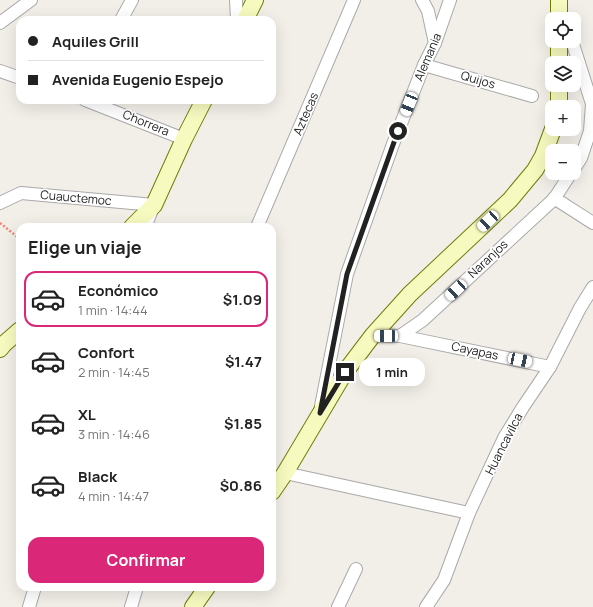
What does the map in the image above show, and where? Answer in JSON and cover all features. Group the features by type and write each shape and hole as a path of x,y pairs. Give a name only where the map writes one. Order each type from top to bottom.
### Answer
{"main road":[{"path":"247,16 255,0"},
{"path":"559,0 559,12"},
{"path":"136,223 154,205 184,139 202,104"},
{"path":"276,486 345,372 373,336 410,294 510,200 535,170 543,156 550,136"},
{"path":"0,349 16,334"},
{"path":"193,607 204,591"}],"street":[{"path":"0,23 31,0"},
{"path":"123,16 132,0"},
{"path":"236,0 237,16"},
{"name":"Aztecas","path":"259,223 354,0"},
{"path":"422,0 428,11 435,43"},
{"name":"Alemania","path":"320,413 347,274 393,144 424,65 435,43 450,0"},
{"path":"559,0 563,12"},
{"path":"574,48 592,104 590,131 581,158"},
{"name":"Quijos","path":"424,65 532,96"},
{"path":"0,71 16,77"},
{"name":"Chorrera","path":"95,104 184,139"},
{"name":"Naranjos","path":"400,336 423,320 554,198 566,180"},
{"name":"Cuauctemoc","path":"0,203 21,193 154,205"},
{"path":"554,198 593,223"},
{"path":"147,223 154,205"},
{"name":"Huancavilca","path":"426,607 444,580 470,513 504,438 550,367 580,308 593,287"},
{"path":"373,336 400,336"},
{"name":"Cayapas","path":"400,336 550,367"},
{"path":"285,473 470,513"},
{"path":"338,607 356,569"},
{"path":"30,607 34,591"},
{"path":"131,607 136,591"}],"path":[{"path":"0,223 16,236"}],"route":[{"path":"345,372 320,413 347,274 398,131"}]}
